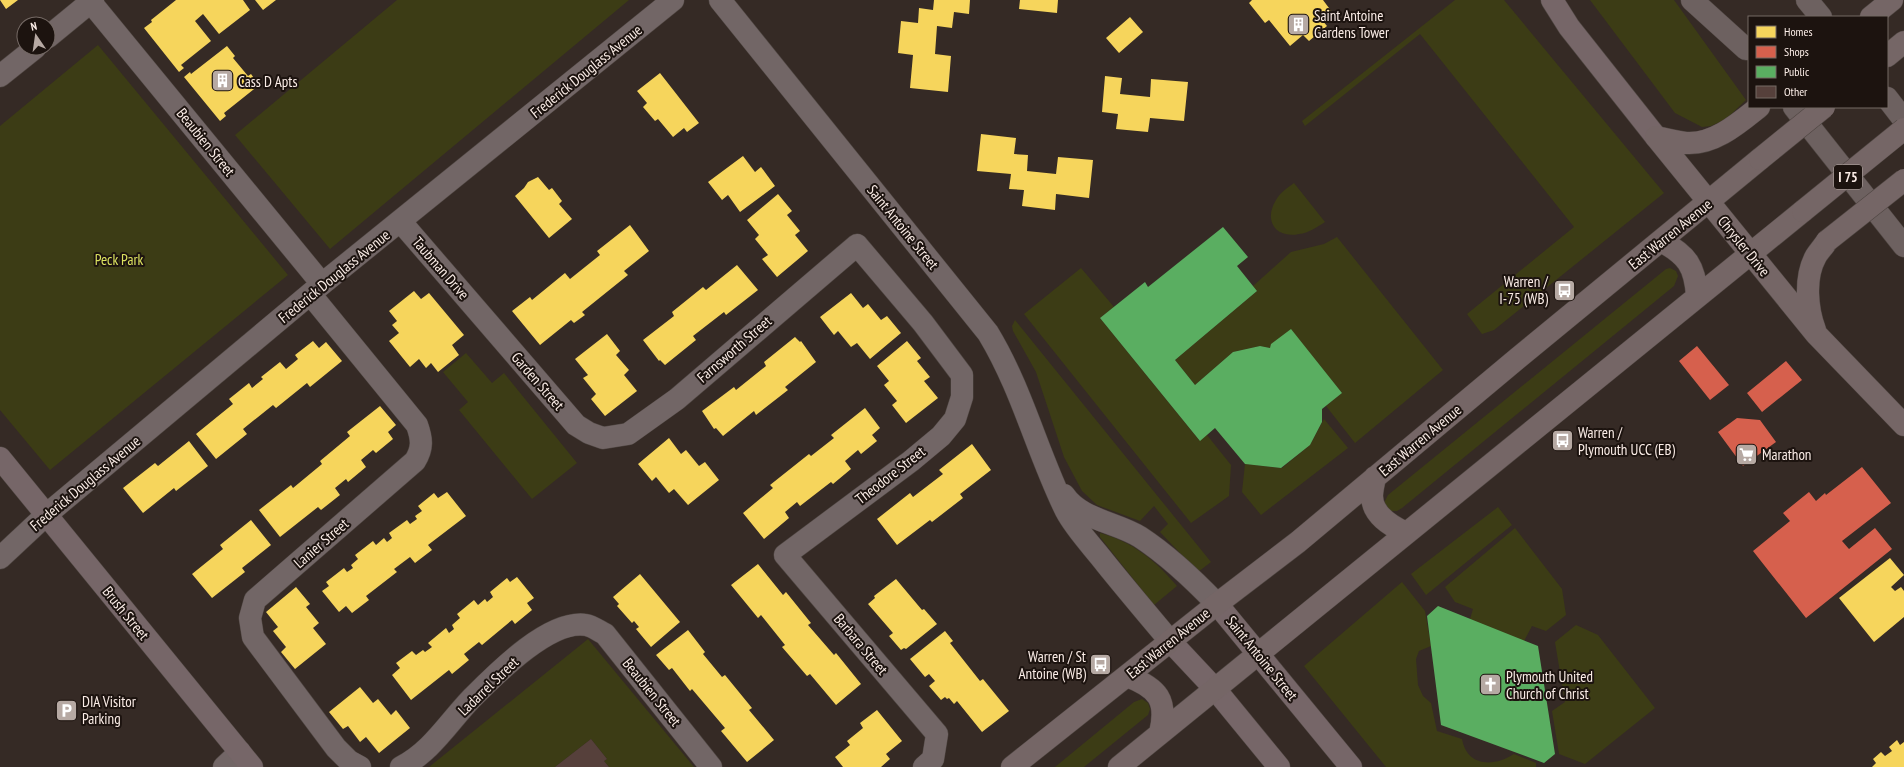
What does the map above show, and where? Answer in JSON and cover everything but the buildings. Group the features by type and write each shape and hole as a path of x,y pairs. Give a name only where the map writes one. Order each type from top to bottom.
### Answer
{"highway":[{"path":"1692,0 1747,51"},
{"path":"1714,0 1747,51"},
{"path":"1807,0 1820,16"},
{"path":"1825,0 1829,16"},
{"path":"1888,99 1904,120"},
{"name":"I 75","path":"1795,108 1904,246"}],"main road":[{"path":"1872,16 1892,0"},
{"path":"1888,55 1904,42"},
{"path":"1656,136 1686,143 1703,142 1734,127 1758,108"},
{"name":"East Warren Avenue","path":"1012,767 1217,604 1298,542 1823,108"},
{"path":"1119,767 1258,652 1904,129"},
{"name":"Chrysler Drive","path":"1656,136 1816,334 1904,425"},
{"path":"1816,334 1810,316 1808,289 1810,274 1815,257 1828,241 1904,180"},
{"path":"1661,242 1678,250 1689,262 1696,282 1697,296"},
{"path":"1375,477 1372,497 1377,512 1389,525 1406,533"},
{"path":"1128,676 1146,683 1156,694 1163,708 1163,720 1160,733"}],"street":[{"name":"Frederick Douglass Avenue","path":"0,558 46,514 317,290 673,0"},
{"name":"Saint Antoine Street","path":"720,0 988,333 1002,356 1017,388 1067,512 1087,540 1170,641 1215,689 1279,767"},
{"name":"Chrysler Drive","path":"1552,0 1569,27 1656,136"},
{"path":"56,30 91,1"},
{"name":"Beaubien Street","path":"91,1 317,290 417,424 421,437 421,450 415,461"},
{"path":"0,76 25,56"},
{"name":"Taubman Drive","path":"401,222 481,315"},
{"name":"Theodore Street","path":"785,555 911,461 941,436 955,419 962,397 962,374 923,323 857,245"},
{"name":"Farnsworth Street","path":"603,438 628,434 677,399 857,245"},
{"name":"Garden Street","path":"481,315 576,425 589,433 603,438"},
{"name":"Brush Street","path":"0,458 246,760"},
{"name":"Lanier Street","path":"360,767 349,761 336,748 253,637 250,618 255,600 415,461"},
{"name":"Saint Antoine Street","path":"1051,475 1068,501 1077,509 1123,528 1140,537 1177,564 1217,604 1351,767"},
{"name":"Barbara Street","path":"785,555 937,734 933,759 924,767"},
{"name":"Beaubien Street","path":"586,625 605,634 711,767"},
{"name":"Ladarrel Street","path":"401,767 416,759 440,736 470,700 505,667 541,638 564,626 586,625"},
{"path":"224,767 246,760"}],"green space":[{"path":"397,0 629,0 330,249 235,135"},
{"path":"1455,0 1504,0 1664,193 1494,330 1482,334 1467,314 1574,227 1420,34 1305,126 1302,121"},
{"path":"1590,0 1674,0 1746,100 1726,119 1711,126 1702,127 1675,113"},
{"name":"Peck Park","path":"98,45 288,275 50,470 0,410 0,126"},
{"path":"1294,183 1325,222 1313,230 1291,235 1284,234 1274,227 1271,215 1272,208 1278,197"},
{"path":"1337,237 1443,370 1355,443 1326,406 1342,393 1291,330 1270,348 1260,346 1233,352 1195,385 1175,360 1257,291 1253,286 1291,252 1324,244"},
{"path":"1081,268 1114,307 1100,318 1199,440 1207,435 1231,465 1229,496 1191,523 1024,314"},
{"path":"1670,268 1676,271 1678,276 1674,286 1402,508 1397,511 1390,511 1384,503 1388,495 1666,269"},
{"path":"1015,320 1211,562 1198,572 1160,532 1168,524 1154,506 1140,521 1097,505 1082,491 1064,457 1036,372 1013,331 1012,326"},
{"path":"466,353 492,383 504,373 577,463 532,499 459,410 468,402 443,372"},
{"path":"1324,419 1348,448 1261,515 1242,492 1245,464 1282,468 1310,445"},
{"path":"1498,507 1512,525 1426,595 1411,574"},
{"path":"1515,528 1562,589 1566,615 1546,631 1532,626 1524,641 1470,619 1473,609 1455,602 1445,587"},
{"path":"1100,533 1123,541 1143,553 1152,560 1177,586 1154,605 1100,537"},
{"path":"1402,582 1425,611 1431,646 1419,651 1416,659 1418,685 1423,696 1431,703 1437,731 1462,739 1469,755 1482,762 1498,761 1514,754 1536,763 1536,767 1386,767 1304,666"},
{"path":"1576,625 1598,635 1655,708 1585,764 1559,754 1552,711 1565,702 1555,642"},
{"path":"588,639 694,767 609,767 604,761 607,759 591,739 555,767 429,767"},
{"path":"1142,699 1148,703 1150,709 1148,715 1084,767 1055,767 1134,702"}],"place":[{"name":"Saint Antoine Gardens Tower","path":"1299,24"},
{"name":"Cass D Apts","path":"222,81"},
{"name":"Warren / I-75 (WB)","path":"1564,290"},
{"name":"Warren / Plymouth UCC (EB)","path":"1563,441"},
{"name":"Marathon","path":"1747,454"},
{"name":"Warren / St Antoine (WB)","path":"1101,665"},
{"name":"Plymouth United Church of Christ","path":"1490,685"},
{"name":"DIA Visitor Parking","path":"67,710"}]}
